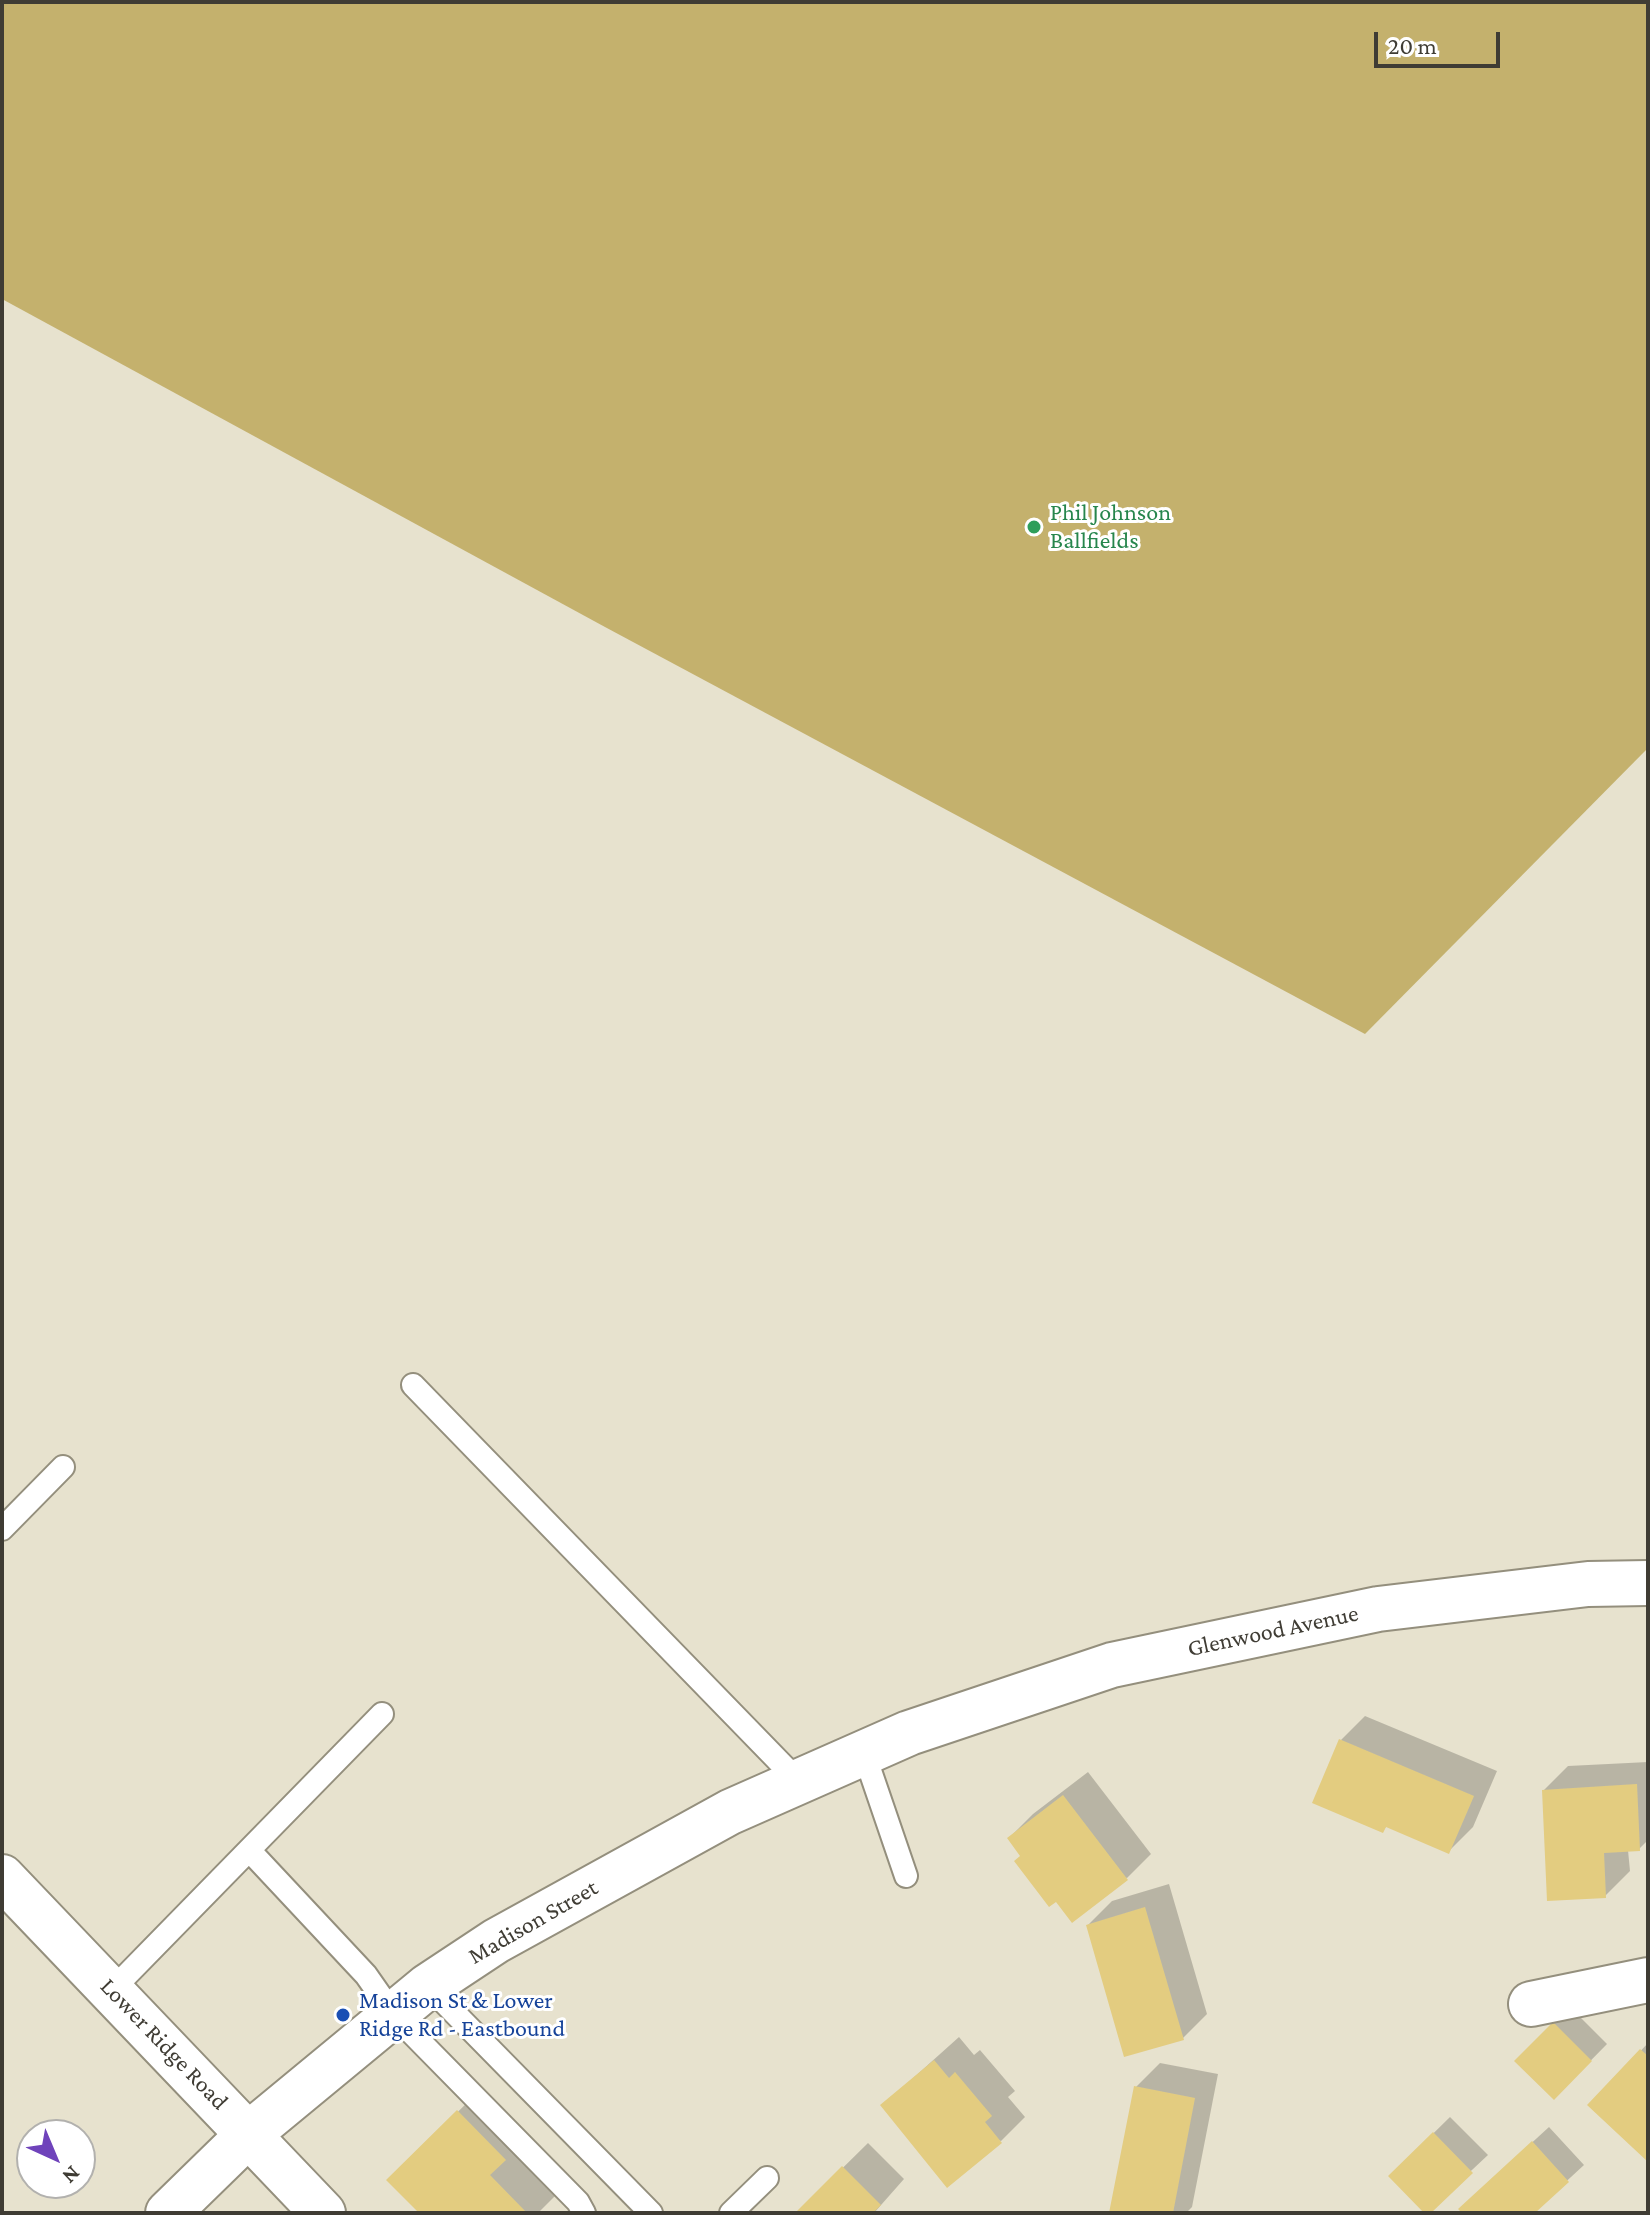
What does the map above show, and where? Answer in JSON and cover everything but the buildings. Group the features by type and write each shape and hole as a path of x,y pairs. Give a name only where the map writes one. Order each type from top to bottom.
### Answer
{"street":[{"name":"Glenwood Avenue","path":"909,1733 1112,1665 1349,1615 1588,1584 1648,1583"},
{"name":"Madison Street","path":"168,2213 250,2133 428,1986 510,1933 730,1812 909,1733"},
{"name":"Lower Ridge Road","path":"2,1877 250,2133 323,2213"},
{"path":"1531,2004 1648,1980"}],"lane":[{"path":"413,1385 799,1782"},
{"path":"2,1529 63,1467"},
{"path":"112,1990 382,1714"},
{"path":"864,1753 906,1876"},
{"path":"249,1850 366,1975 394,2015 578,2202 584,2213"},
{"path":"428,1986 651,2213"},
{"path":"731,2213 767,2178"}],"shaded area":[{"name":"Phil Johnson Ballfields","path":"2,2 1648,2 1648,748 1365,1034 605,627 2,299"}],"place":[{"name":"Phil Johnson Ballfields","path":"1034,527"},
{"name":"Madison St & Lower Ridge Rd - Eastbound","path":"343,2015"}]}
